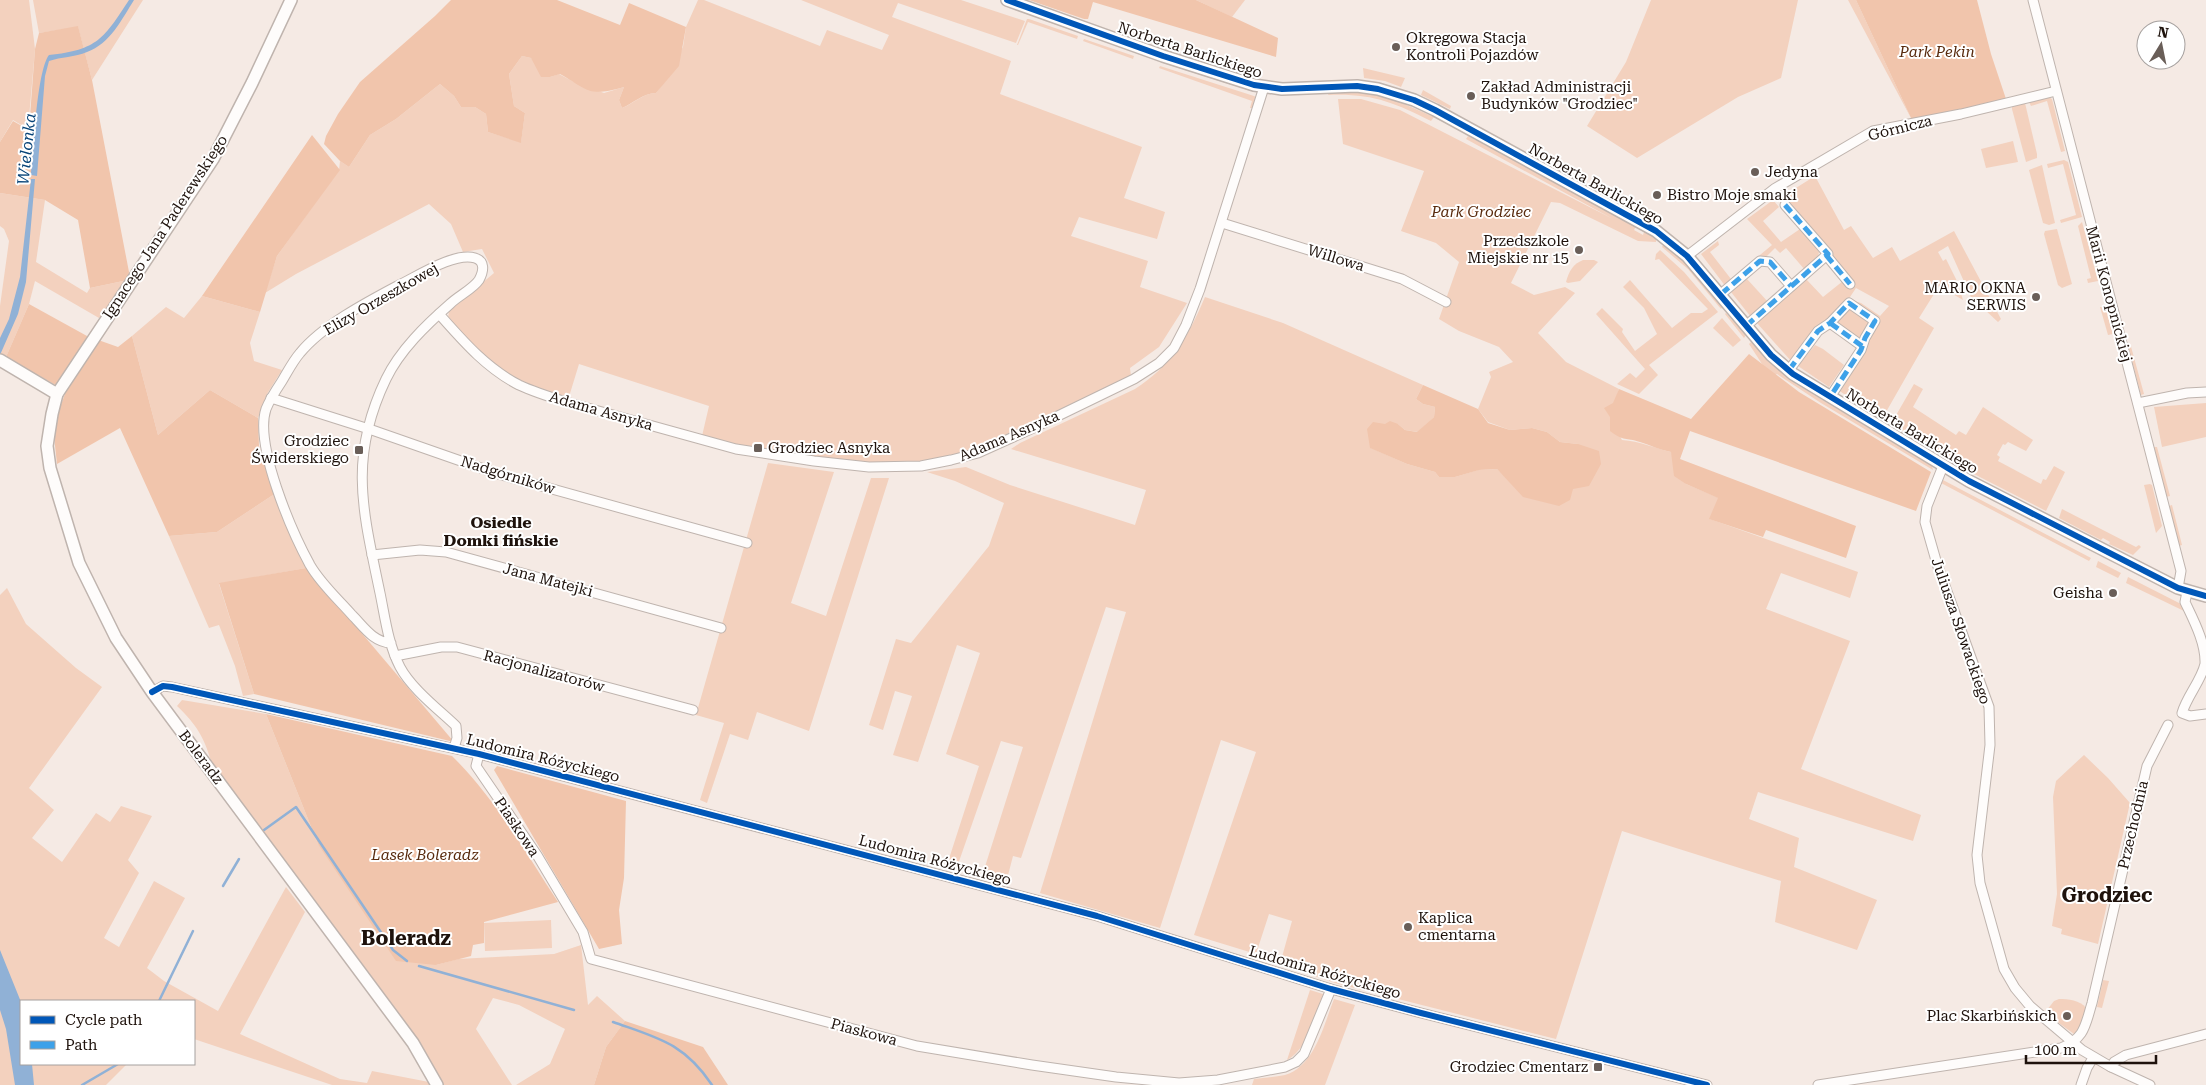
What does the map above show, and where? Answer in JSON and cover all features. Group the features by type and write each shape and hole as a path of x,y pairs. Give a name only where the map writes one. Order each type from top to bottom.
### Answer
{"street":[{"name":"Ignacego Jana Paderewskiego","path":"57,394 213,159 252,83 290,0"},
{"name":"Norberta Barlickiego","path":"1007,0 1163,56 1264,88 1357,86 1378,89 1414,100 1435,110 1652,228 1687,256 1771,355 1789,370 1830,397 1942,466 2182,590 2206,596"},
{"name":"Marii Konopnickiej","path":"2033,0 2181,571 2182,590"},
{"name":"Adama Asnyka","path":"438,314 470,348 497,371 518,385 566,402 754,452 869,467 921,466 978,453 1134,380 1159,363 1174,348 1186,325 1222,222 1264,88"},
{"name":"Górnicza","path":"1687,256 1774,189 1873,131 1961,114 2056,91"},
{"path":"1785,205 1828,254 1826,255 1850,284"},
{"name":"Willowa","path":"1222,222 1402,279 1446,302"},
{"path":"1746,326 1826,255"},
{"name":"Elizy Orzeszkowej","path":"391,643 383,642 373,637 311,567 288,518 265,448 264,422 271,398 298,354 318,335 391,290 453,258 466,256 477,258 482,262 483,269 478,281 438,314"},
{"path":"1721,294 1760,261 1770,262 1791,286"},
{"path":"1789,370 1818,331 1830,323 1849,303 1875,321 1862,346 1830,397"},
{"path":"438,314 402,354 387,377 367,428 361,478 372,556 395,656 406,677 456,726 457,738 454,748"},
{"path":"1830,323 1862,346"},
{"path":"0,360 57,394"},
{"path":"2138,403 2206,392"},
{"name":"Boleradz","path":"57,394 47,446 50,468 84,575 116,638 152,692 413,1043 437,1085"},
{"name":"Nadgórników","path":"271,398 367,428 498,474 747,543"},
{"name":"Juliusza Słowackiego","path":"1942,466 1927,506 1925,522 1937,564 1989,707 1990,745 1978,855 1980,883 2004,969 2015,988 2030,1006 2094,1058 2150,1085"},
{"name":"Jana Matejki","path":"372,556 420,550 446,552 721,628"},
{"path":"2182,590 2185,602 2201,632 2205,647 2206,663 2182,713 2190,716 2206,714"},
{"name":"Racjonalizatorów","path":"395,656 441,647 458,647 692,710"},
{"name":"Ludomira Różyckiego","path":"152,692 163,686 172,687 479,754 1097,916 1332,989 1613,1063 1707,1085"},
{"name":"Przechodnia","path":"2074,1042 2084,1030 2092,1002 2147,766 2168,725"},
{"name":"Piaskowa","path":"479,754 476,766 536,855 583,932 591,959 936,1050 1116,1077 1179,1083 1235,1077 1285,1067 1296,1062 1304,1054 1332,989"},
{"path":"2111,1067 2114,1062 2126,1055 2206,1034"},
{"path":"1818,1085 2061,1048 2074,1042"},
{"path":"2081,1085 2087,1068 2094,1058"}],"green space":[{"path":"0,0 29,0 35,49 28,129 13,120 0,142"},
{"path":"33,0 143,0 92,80 78,27 39,33"},
{"path":"451,0 557,0 620,25 629,3 686,27 679,66 656,93 643,96 622,108 619,100 624,87 596,92 584,88 560,74 541,77 531,58 522,56 509,74 514,106 525,113 521,143 488,132 486,114 475,107 461,107 454,96 440,84 396,119 370,135 349,167 340,161 324,144 326,136 338,114 360,82"},
{"path":"698,0 704,0 820,46 827,30 882,50 889,35 801,0 961,0 1025,21 1016,43 898,3 892,17 1011,61 1000,94 1142,147 1124,198 1165,212 1157,239 1079,217 1071,236 1148,261 1140,287 1187,303 1159,347 1130,368 1131,376 977,448 919,461 899,463 851,462 774,452 702,436 709,406 579,364 568,400 508,375 479,352 448,318 449,311 494,273 482,249 463,252 451,224 429,204 296,274 265,293 277,256 339,170 340,161 349,167 370,135 396,119 440,84 454,96 461,107 475,107 486,114 488,132 521,142 525,113 514,106 509,74 522,56 531,58 550,77 559,74 604,93 624,87 619,100 622,108 643,96 656,93 666,80 683,47 686,27"},
{"path":"1029,0 1196,0 1278,38 1276,57 1093,2 1088,19 1084,19"},
{"path":"1196,0 1245,0 1232,17"},
{"path":"1651,0 1798,0 1781,78 1738,97 1637,158 1587,126 1626,62"},
{"path":"1848,0 1856,0 1912,120"},
{"name":"Park Pekin","path":"1856,0 1977,0 1991,54 2007,102 1912,120"},
{"path":"1027,19 1078,36 1077,39 1028,22 1017,45"},
{"path":"78,26 92,80 129,272 128,280 90,288 78,220 45,200 0,193 0,142 13,121 29,130 35,49 39,33"},
{"path":"1084,39 1134,56 1133,59 1083,41"},
{"path":"1161,60 1251,89 1254,92 1160,62"},
{"path":"1160,66 1254,96 1256,97 1253,108 1250,108 1252,101 1159,68"},
{"path":"1363,68 1405,78 1401,87 1385,81 1364,78"},
{"path":"1423,90 1451,106 1450,109 1421,95"},
{"path":"1330,91 1368,92 1395,100 1434,117 1431,121 1381,100 1369,97 1328,95"},
{"path":"2049,97 2052,99 2065,151 2061,152 2047,101 2031,106 2029,102"},
{"name":"Park Grodziec","path":"1338,99 1361,99 1400,110 1613,219 1466,139 1468,136 1636,226 1634,230 1643,235 1647,231 1656,237 1656,242 1638,241 1560,203 1551,202 1511,283 1534,295 1565,287 1575,293 1538,333 1566,362 1619,389 1610,417 1622,440 1641,443 1671,452 1686,484 1719,498 1710,519 1858,572 1850,598 1781,573 1766,609 1850,641 1801,769 1921,815 1913,841 1758,792 1749,819 1799,838 1794,867 1877,900 1857,950 1775,922 1781,881 1622,831 1556,1039 1335,983 1280,964 1292,921 1269,914 1256,954 1194,935 1256,752 1221,740 1160,928 1040,893 1126,612 1106,607 1021,858 1013,856 1006,883 982,876 1023,747 1001,741 956,870 946,868 979,766 946,754 980,653 957,645 918,762 893,755 912,696 895,691 883,730 869,725 896,639 911,643 989,546 1004,503 955,481 927,472 966,467 1010,485 1135,525 1146,490 1011,449 1135,389 1148,380 1178,349 1205,297 1283,323 1423,385 1416,399 1423,404 1435,407 1434,417 1418,432 1405,430 1398,424 1371,448 1407,464 1435,472 1439,477 1455,477 1478,470 1497,469 1511,482 1578,444 1560,442 1547,432 1532,428 1510,430 1488,422 1478,409 1491,377 1489,372 1513,362 1499,347 1459,331 1439,319 1459,262 1436,243 1401,231 1424,171 1343,144"},
{"path":"2025,103 2037,154 2037,158 2026,162 2012,109 2012,107"},
{"path":"312,135 340,170 277,256 260,312 202,296"},
{"path":"2013,141 2018,162 1986,168 1981,149"},
{"path":"2064,160 2068,162 2082,217 2061,223 2060,220 2076,215 2063,164 2048,168 2047,164"},
{"path":"2042,165 2055,223 2049,225 2043,223 2029,170"},
{"path":"1815,176 1844,230 1851,226 1873,258 1892,247 1900,261 1954,231 2001,319 1998,322 1971,297 1948,246 1938,252 1943,261 1946,259 1957,281 1963,300 1939,286 1919,318 1934,328 1882,419 1838,390 1878,322 1851,300 1861,303 1880,316 1889,306 1856,288 1848,300 1792,362 1756,322 1806,279 1823,297 1843,281 1841,267 1783,196"},
{"path":"0,193 45,200 36,262 87,293 90,288 128,280 99,318 35,281 29,304 6,357 0,361 0,306 9,241 4,229 0,226"},
{"path":"1773,200 1779,207 1763,221 1781,242 1800,229 1819,252 1818,257 1805,270 1786,248 1780,253 1775,248 1765,258 1726,287 1701,254 1718,241 1719,245 1710,252 1731,279 1772,245 1747,219"},
{"path":"2082,222 2098,281 2088,283 2087,279 2091,278 2078,226"},
{"path":"2057,229 2072,284 2062,288 2058,285 2044,234 2045,231"},
{"path":"1666,245 1681,257 1723,306 1721,309 1688,269 1662,247"},
{"path":"1660,250 1684,272 1718,312 1649,365 1658,375 1639,394 1617,384 1630,373 1636,378 1645,369 1596,314 1602,308 1623,329 1622,332 1635,351 1657,334 1644,308 1623,287 1630,280 1672,328 1691,313 1702,313 1708,309 1659,259 1655,260 1656,254"},
{"path":"1583,260 1598,262 1580,281 1566,282 1572,268"},
{"path":"1747,279 1768,302 1751,317 1731,292"},
{"path":"202,296 260,312 250,343 254,361 282,370 267,394 258,418 210,390 158,435 132,336 166,307 184,318"},
{"path":"29,304 87,336 118,347 132,336 158,435 210,390 258,418 259,446 276,493 217,532 169,536 120,428 57,464 53,427 66,391 6,357"},
{"path":"1849,305 1874,322 1862,342 1835,321"},
{"path":"2100,307 2105,307 2113,334 2108,335"},
{"path":"1725,314 1746,335 1744,338"},
{"path":"1722,318 1741,340 1733,347 1713,328"},
{"path":"1751,342 1796,384 1932,466 1933,470 1821,403 1777,374 1775,375 1764,367 1749,344"},
{"path":"2130,343 2144,394 2141,395 2128,346"},
{"path":"1815,345 1844,365 1829,387 1798,366"},
{"path":"1749,354 1799,392 1931,472 1916,511 1690,431 1680,459 1856,526 1846,558 1766,530 1763,537 1709,519 1718,498 1686,484 1674,476 1671,452 1622,438 1610,431 1610,417 1604,408 1613,403 1619,389 1691,419"},
{"path":"1914,384 1923,389 1913,407 1956,435 1959,431 1966,435 1983,407 2033,440 2026,451 2008,442 2005,445 2003,444 1997,455 2000,457 1998,461 2041,484 2043,479 2046,480 2054,466 2065,472 2046,511 1972,473 1891,424"},
{"path":"1423,385 1478,409 1488,423 1510,430 1532,428 1547,432 1560,442 1578,444 1599,451 1601,464 1589,486 1573,489 1570,500 1559,506 1523,497 1497,469 1479,470 1455,477 1439,477 1435,472 1407,464 1370,448 1367,429 1373,422 1385,424 1390,421 1398,424 1405,430 1417,432 1434,417 1435,407 1423,404 1416,399"},
{"path":"2206,403 2206,437 2162,447 2154,407"},
{"path":"2154,447 2157,447 2170,496 2166,497"},
{"path":"768,463 834,472 791,603 826,616 871,478 889,478 809,731 757,712 748,740 730,734 707,803 700,800 724,723 696,715"},
{"path":"1943,480 2091,558 2089,561 1941,483"},
{"path":"2144,485 2152,485 2162,526 2156,533"},
{"path":"276,493 293,542 306,568 219,584 254,694 243,696 235,666 219,625 209,628 169,536 217,532"},
{"path":"2172,505 2182,545 2179,546 2169,506"},
{"path":"2062,509 2136,547 2139,545 2141,547 2133,555 2109,544 2110,542 2103,538 2101,540 2059,518"},
{"path":"2098,561 2121,573 2118,578 2096,567"},
{"path":"306,568 454,742 254,694 219,583"},
{"path":"2128,577 2181,604 2184,611 2126,583"},
{"path":"7,588 26,624 76,668 102,687 29,788 54,810 32,838 62,862 96,813 110,822 121,806 152,816 128,860 139,873 104,938 119,947 154,881 185,898 147,968 164,981 218,1011 286,887 305,912 240,1034 340,1079 367,1083 372,1071 429,1082 431,1085 332,1085 195,1039 195,1000 20,1000 20,1065 126,1065 106,1085 0,1085 0,595"},
{"path":"182,700 266,714 318,844 436,965 458,959 554,954 581,945 588,1005 597,996 625,1021 606,1047 594,1085 516,1085 550,1064 565,1029 519,1005 493,998 476,1029 512,1085 443,1085 418,1041 211,761 198,731 177,706"},
{"name":"Lasek Boleradz","path":"266,714 452,756 496,807 558,902 484,922 484,943 473,945 471,956 436,965 396,961 318,844"},
{"path":"2084,755 2130,803 2098,944 2061,934 2062,929 2052,926 2057,894 2053,797 2056,781"},
{"path":"497,766 626,801 624,878 619,910 622,944 599,949 494,770"},
{"path":"551,920 552,948 485,951 484,923"},
{"path":"2103,980 2109,981 2102,1008 2097,1007"},
{"path":"1310,990 1323,994 1323,999 1305,1042 1287,1060"},
{"path":"1334,999 1355,1005 1325,1085 1252,1085 1254,1079 1285,1075 1304,1063 1317,1043"},
{"name":"Plac Skarbińskich","path":"2059,999 2077,1002 2086,1008 2081,1026 2074,1034 2048,1015 2047,1010 2054,1001"},
{"path":"625,1021 703,1047 728,1085 594,1085 606,1047"}],"water":[{"path":"129,0 134,0 115,30 102,43 82,54 49,61 45,76 37,176 31,175 41,77 49,55 79,50 98,40 113,24"},
{"path":"31,179 35,179 26,282 18,314 0,355 0,338 9,319 20,277"},
{"path":"0,950 20,1000 20,1065 32,1065 34,1085 15,1085 6,1029 0,1010"}],"waterway":[{"path":"264,830 296,807 393,950 407,961"},
{"path":"223,886 239,859"},
{"path":"159,1000 193,931"},
{"path":"419,966 574,1010"},
{"path":"613,1022 669,1044 691,1060 712,1085"},
{"path":"82,1085 116,1065"}],"marked path":[{"path":"1746,326 1828,254 1785,205"},
{"path":"1826,255 1850,284"},
{"path":"1721,294 1760,261 1770,262 1791,286"},
{"path":"1789,370 1818,331 1830,323 1849,303 1875,321 1865,338 1861,350 1830,397"},
{"path":"1830,323 1862,346"}],"cycle path":[{"path":"1007,0 1163,56 1254,85 1282,89 1357,86 1378,89 1414,100 1435,110 1656,231 1687,256 1771,355 1793,374 1969,481 2178,588 2206,596"},
{"path":"152,692 163,686 172,687 479,754 1097,916 1331,989 1707,1085"}],"place":[{"name":"Okręgowa Stacja Kontroli Pojazdów","path":"1396,47"},
{"name":"Zakład Administracji Budynków \"Grodziec\"","path":"1471,96"},
{"name":"Jedyna","path":"1755,172"},
{"name":"Bistro Moje smaki","path":"1657,195"},
{"name":"Przedszkole Miejskie nr 15","path":"1579,250"},
{"name":"MARIO OKNA SERWIS","path":"2036,297"},
{"name":"Grodziec Asnyka","path":"758,448"},
{"name":"Grodziec Świderskiego","path":"359,450"},
{"name":"Geisha","path":"2113,593"},
{"name":"Kaplica cmentarna","path":"1408,927"},
{"name":"Plac Skarbińskich","path":"2067,1016"},
{"name":"Grodziec Cmentarz","path":"1598,1067"}],"district":[{"name":"Osiedle Domki fińskie","path":"501,531"},
{"name":"Grodziec","path":"2107,895"},
{"name":"Boleradz","path":"406,938"}],"water label":[{"name":"Wielonka","path":"26,149"}]}
